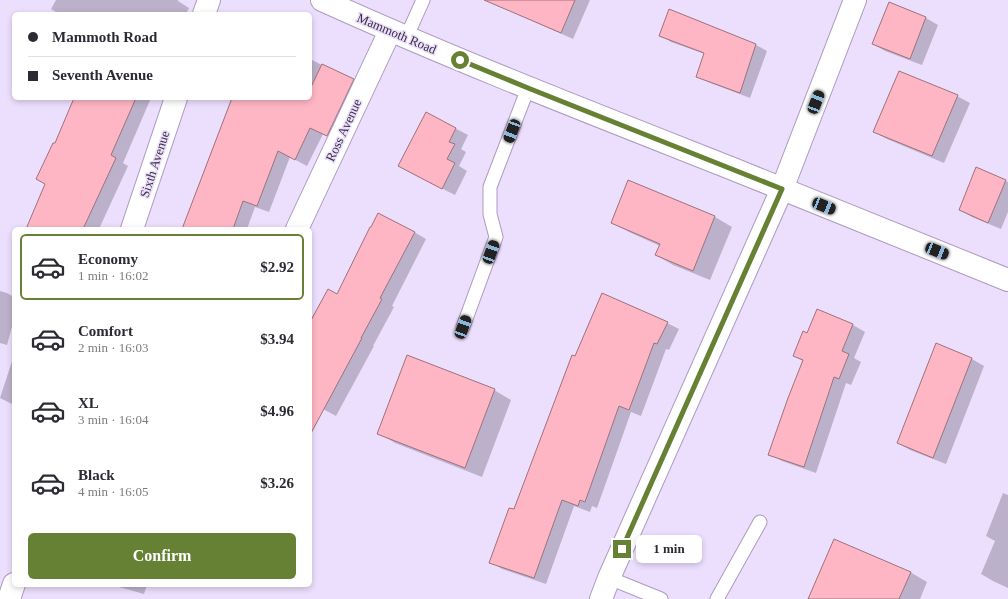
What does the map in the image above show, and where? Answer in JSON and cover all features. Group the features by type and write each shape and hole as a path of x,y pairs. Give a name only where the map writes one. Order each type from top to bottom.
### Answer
{"street":[{"path":"205,12 209,0"},
{"name":"Mammoth Road","path":"322,0 398,34 528,88 1008,280"},
{"path":"601,599 782,189 855,0"},
{"name":"Ross Avenue","path":"298,227 398,34"},
{"name":"Sixth Avenue","path":"133,227 175,100"},
{"path":"9,599 13,587"}],"lane":[{"path":"398,34 423,0"},
{"path":"463,327 496,237 490,214 490,187 528,88"},
{"path":"717,599 760,522"},
{"path":"609,578 661,599"}],"building":[{"path":"484,0 575,0 561,33"},
{"path":"889,2 926,17 910,59 872,44"},
{"path":"669,9 756,44 740,93 696,77 704,53 659,36"},
{"path":"322,64 354,79 327,136 310,128 295,160 278,151 257,206 243,201 234,227 183,227 231,100 312,100 312,85"},
{"path":"899,71 958,95 932,156 873,132"},
{"path":"73,100 135,100 111,155 116,158 84,227 27,227 45,184 36,179 53,143 55,143"},
{"path":"426,112 456,128 449,142 455,144 447,159 455,163 442,189 398,166"},
{"path":"976,167 1006,180 988,223 959,210"},
{"path":"628,180 715,216 693,271 655,255 660,244 611,223"},
{"path":"378,213 415,232 380,298 382,299 362,338 312,431 312,318 328,289 337,294"},
{"path":"602,293 668,322 657,344 654,343 629,410 619,406 585,502 580,500 578,506 562,500 534,578 489,563 509,508 514,509 572,355 575,356"},
{"path":"817,309 853,324 842,351 849,354 839,379 834,377 804,467 768,455 803,360 793,356 803,331 807,333"},
{"path":"936,343 972,358 933,458 897,443"},
{"path":"407,355 495,389 465,468 377,434"},
{"path":"834,539 911,572 899,599 808,599"}],"route":[{"path":"460,60 782,189 622,549"}]}
